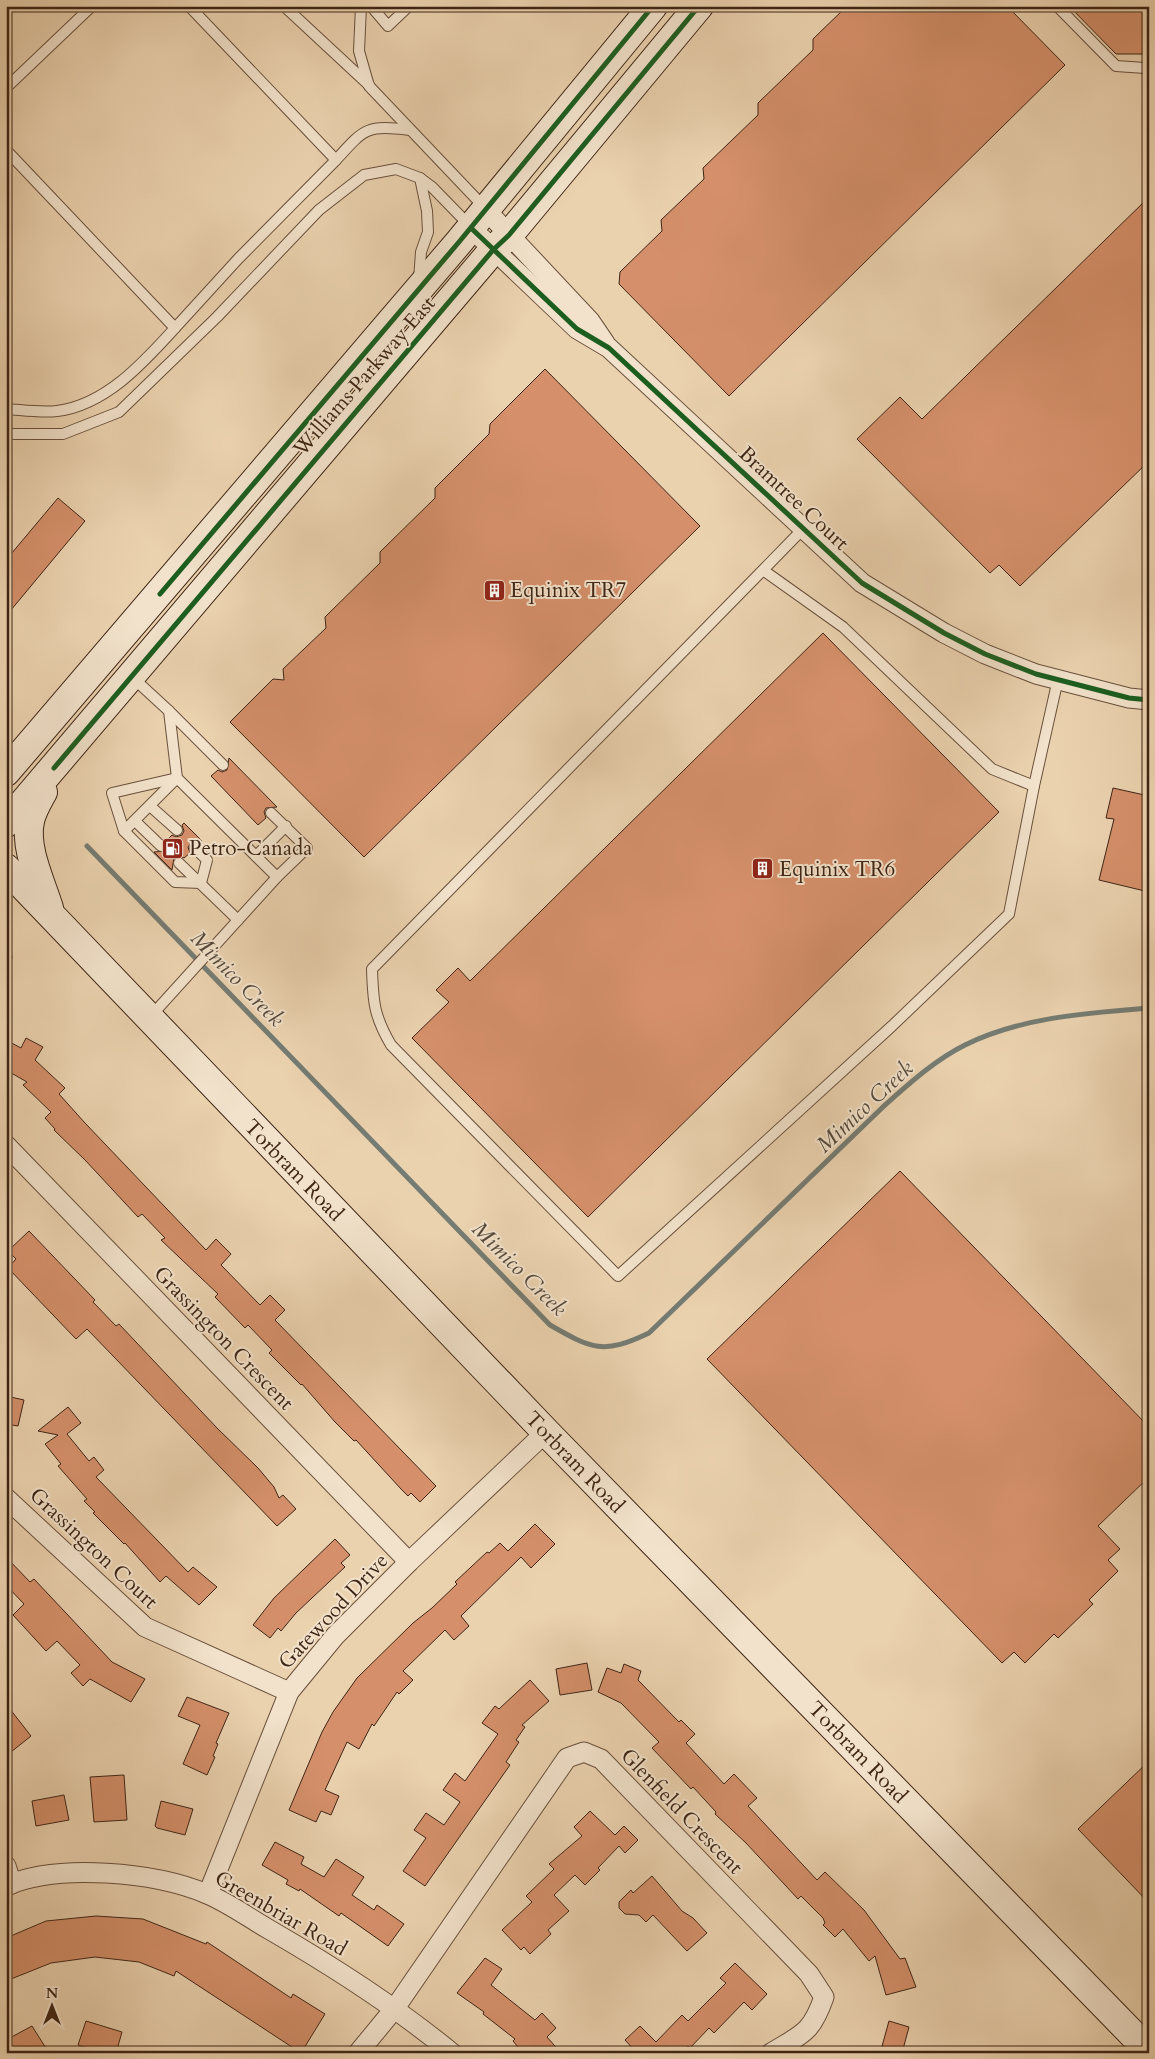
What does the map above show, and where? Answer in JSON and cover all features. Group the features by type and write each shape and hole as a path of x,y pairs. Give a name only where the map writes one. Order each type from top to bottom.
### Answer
{"main road":[{"name":"Williams Parkway East","path":"6,772 418,291 654,6"},
{"name":"Williams Parkway East","path":"6,823 501,242 699,6"},
{"path":"51,914 30,847 28,833 30,820 54,768"},
{"name":"Torbram Road","path":"6,868 546,1432 1149,2051"}],"street":[{"name":"Bramtree Court","path":"478,218 577,329 609,348 862,583 944,633 985,654 1036,674 1129,698 1149,700"},
{"name":"Grassington Crescent","path":"6,1145 409,1562"},
{"name":"Gatewood Drive","path":"208,1894 289,1692 335,1636 409,1562 546,1432"},
{"name":"Grassington Court","path":"6,1498 145,1628 289,1692"},
{"name":"Glenfield Crescent","path":"395,2008 567,1758 584,1752 600,1759 809,1974 824,1998 818,2016 809,2029 771,2053"},
{"name":"Greenbriar Road","path":"8,1879 56,1874 117,1874 161,1880 208,1894 326,1962 395,2008 452,2053"},
{"path":"358,2053 395,2008"}],"lane":[{"path":"6,88 92,6"},
{"path":"189,6 336,160"},
{"path":"284,6 370,86 410,130 478,218"},
{"path":"361,6 359,51 370,86"},
{"path":"371,6 388,26 409,6"},
{"path":"1057,6 1116,66 1145,68 1149,65"},
{"path":"6,409 57,411 90,402 107,391 150,356 238,259 362,132 385,127 410,130"},
{"path":"6,150 176,328"},
{"path":"6,434 63,434 119,412 217,317 319,210 364,174 396,168 420,178 478,218"},
{"path":"418,291 421,252 428,232 427,211 420,178"},
{"path":"803,529 372,969 373,1002 379,1025 391,1045 618,1276 892,1026 1009,914 1034,786 1058,679"},
{"path":"763,570 843,627 992,769 1034,786"},
{"path":"131,675 223,765"},
{"path":"169,711 177,778 277,877"},
{"path":"124,831 177,778"},
{"path":"177,778 112,793 124,831 175,882 200,883"},
{"path":"150,806 177,830"},
{"path":"149,1018 277,877 307,848 271,813"},
{"path":"135,821 161,846"},
{"path":"256,856 286,826"},
{"path":"195,848 207,860 200,883"},
{"path":"179,863 238,920"}],"path":[{"path":"6,957 13,957"}],"building":[{"path":"847,6 1007,6 1065,65 729,396 619,284 620,272 662,231 661,220 704,179 703,168 758,115 758,103 813,50 813,39"},
{"path":"1069,6 1149,6 1149,50 1145,54 1116,54"},
{"path":"1149,197 1149,461 1020,586 999,565 990,573 857,439 900,397 922,419"},
{"name":"Equinix TR7","path":"545,369 700,526 364,857 230,722 273,679 284,680 283,669 326,628 325,617 380,563 380,552 435,498 435,488 489,434 490,424"},
{"path":"58,498 85,521 6,616 6,560"},
{"name":"Equinix TR6","path":"823,633 999,812 588,1217 412,1038 449,1002 436,990 458,968 470,981"},
{"path":"229,758 277,807 266,808 264,812 266,818 258,825 211,776 218,770 222,772 227,770"},
{"path":"1113,788 1149,796 1149,892 1099,880 1114,819 1106,818"},
{"path":"184,823 202,841 200,843 191,843 188,847 190,853 184,858 180,856 174,858 172,870 154,852 166,851 168,847 166,841 172,835 176,837 182,835 184,831 182,825"},
{"path":"26,1038 43,1047 35,1060 65,1088 59,1094 85,1123 206,1250 216,1239 231,1254 221,1265 260,1305 270,1295 285,1310 275,1320 436,1486 420,1502 411,1493 408,1496 356,1440 354,1441 335,1422 302,1384 269,1353 272,1350 248,1325 245,1328 215,1297 218,1294 161,1240 165,1238 142,1214 138,1217 54,1130 45,1118 51,1112 23,1085 27,1082 6,1070 6,1040 21,1048"},
{"path":"900,1171 1149,1427 1149,1477 1098,1526 1120,1549 1108,1560 1118,1571 1089,1600 1093,1604 1058,1638 1054,1634 1025,1663 1014,1652 1002,1663 707,1359"},
{"path":"29,1231 95,1300 93,1302 116,1326 119,1324 217,1428 258,1468 274,1487 279,1498 283,1495 296,1509 277,1526 87,1329 76,1339 8,1268 16,1259 8,1251"},
{"path":"6,1396 24,1400 18,1426 6,1424"},
{"path":"68,1407 81,1423 67,1434 89,1461 94,1457 104,1470 96,1477 188,1572 193,1567 217,1587 199,1605 166,1576 160,1582 125,1543 93,1513 95,1512 84,1501 87,1499 58,1466 61,1464 45,1444 58,1435 38,1431"},
{"path":"535,1524 555,1544 531,1568 521,1557 461,1616 469,1626 454,1640 445,1630 403,1671 413,1680 399,1694 397,1692 374,1726 372,1724 359,1749 347,1742 325,1790 339,1796 331,1815 321,1811 316,1822 289,1810 322,1732 333,1712 357,1678 413,1623 457,1584 455,1582 487,1552 489,1553 500,1543 508,1551"},
{"path":"335,1539 350,1555 341,1563 345,1567 296,1613 281,1631 278,1628 270,1638 253,1625 274,1598"},
{"path":"6,1557 30,1582 34,1579 112,1662 145,1679 131,1702 90,1679 83,1686 71,1673 80,1665 57,1641 46,1651 13,1615 24,1604 6,1585"},
{"path":"587,1663 592,1690 560,1695 556,1669"},
{"path":"624,1664 641,1671 638,1680 679,1722 681,1720 695,1734 686,1743 724,1784 734,1774 757,1798 748,1806 817,1880 825,1872 864,1910 900,1959 905,1958 916,1987 886,1995 875,1956 869,1961 843,1929 835,1937 823,1925 825,1923 823,1918 801,1896 798,1899 746,1843 715,1814 716,1812 693,1787 691,1789 652,1748 659,1742 621,1703 598,1692 607,1668 621,1673"},
{"path":"530,1680 549,1701 522,1725 525,1727 516,1740 519,1742 506,1762 510,1765 425,1886 403,1871 426,1838 414,1830 426,1813 444,1825 460,1802 443,1790 455,1773 465,1781 498,1734 482,1723 495,1706 499,1709"},
{"path":"187,1697 229,1713 216,1743 218,1744 213,1756 215,1757 207,1775 183,1764 200,1725 178,1716"},
{"path":"6,1704 31,1736 6,1756"},
{"path":"1149,1761 1149,1903 1078,1829"},
{"path":"124,1775 127,1820 94,1822 90,1777"},
{"path":"64,1795 69,1820 36,1826 32,1801"},
{"path":"161,1801 193,1809 185,1835 155,1826"},
{"path":"590,1811 615,1835 624,1826 638,1840 625,1853 619,1846 585,1885 575,1875 554,1895 569,1911 548,1930 551,1934 530,1954 524,1947 521,1950 502,1930 532,1902 526,1896 554,1869 549,1864 582,1836 574,1827"},
{"path":"275,1842 304,1857 301,1864 324,1877 336,1859 364,1877 352,1895 374,1910 377,1905 404,1924 388,1946 341,1913 339,1916 300,1889 299,1891 286,1884 288,1880 262,1865"},
{"path":"652,1876 682,1911 693,1918 707,1933 687,1951 653,1915 646,1922 639,1915 625,1914 619,1908 619,1902 631,1890 633,1893"},
{"path":"96,1916 143,1919 206,1944 207,1942 291,1998 293,1994 325,2014 301,2053 176,1971 174,1976 139,1962 95,1957 51,1963 6,1981 6,1938 46,1921"},
{"path":"485,1958 502,1969 491,1985 535,2020 542,2013 556,2028 547,2037 561,2053 523,2053 513,2041 515,2039 483,2014 484,2012 457,1993"},
{"path":"735,1963 767,1994 752,2010 744,2002 714,2033 709,2028 690,2048 688,2046 682,2053 676,2053 671,2048 666,2053 637,2053 625,2040 640,2026 656,2042 682,2015 688,2021 726,1983 720,1978"},
{"path":"86,2021 122,2032 116,2053 102,2053 78,2045"},
{"path":"889,2021 909,2027 902,2053 881,2050"},
{"path":"32,2026 49,2053 6,2053 6,2040"}],"waterway":[{"name":"Mimico Creek","path":"87,846 550,1325 588,1344 598,1346 620,1344 649,1333 885,1105 923,1072 954,1051 987,1036 1032,1022 1102,1012 1149,1008"}],"cycle path":[{"path":"160,594 459,242 653,6"},
{"path":"54,768 493,250 509,235 699,6"},
{"path":"471,228 577,329 609,348 862,583 944,633 985,654 1036,674 1129,698 1149,700"}],"place":[{"name":"Equinix TR7","path":"494,590"},
{"name":"Petro-Canada","path":"173,848"},
{"name":"Equinix TR6","path":"763,869"}]}
